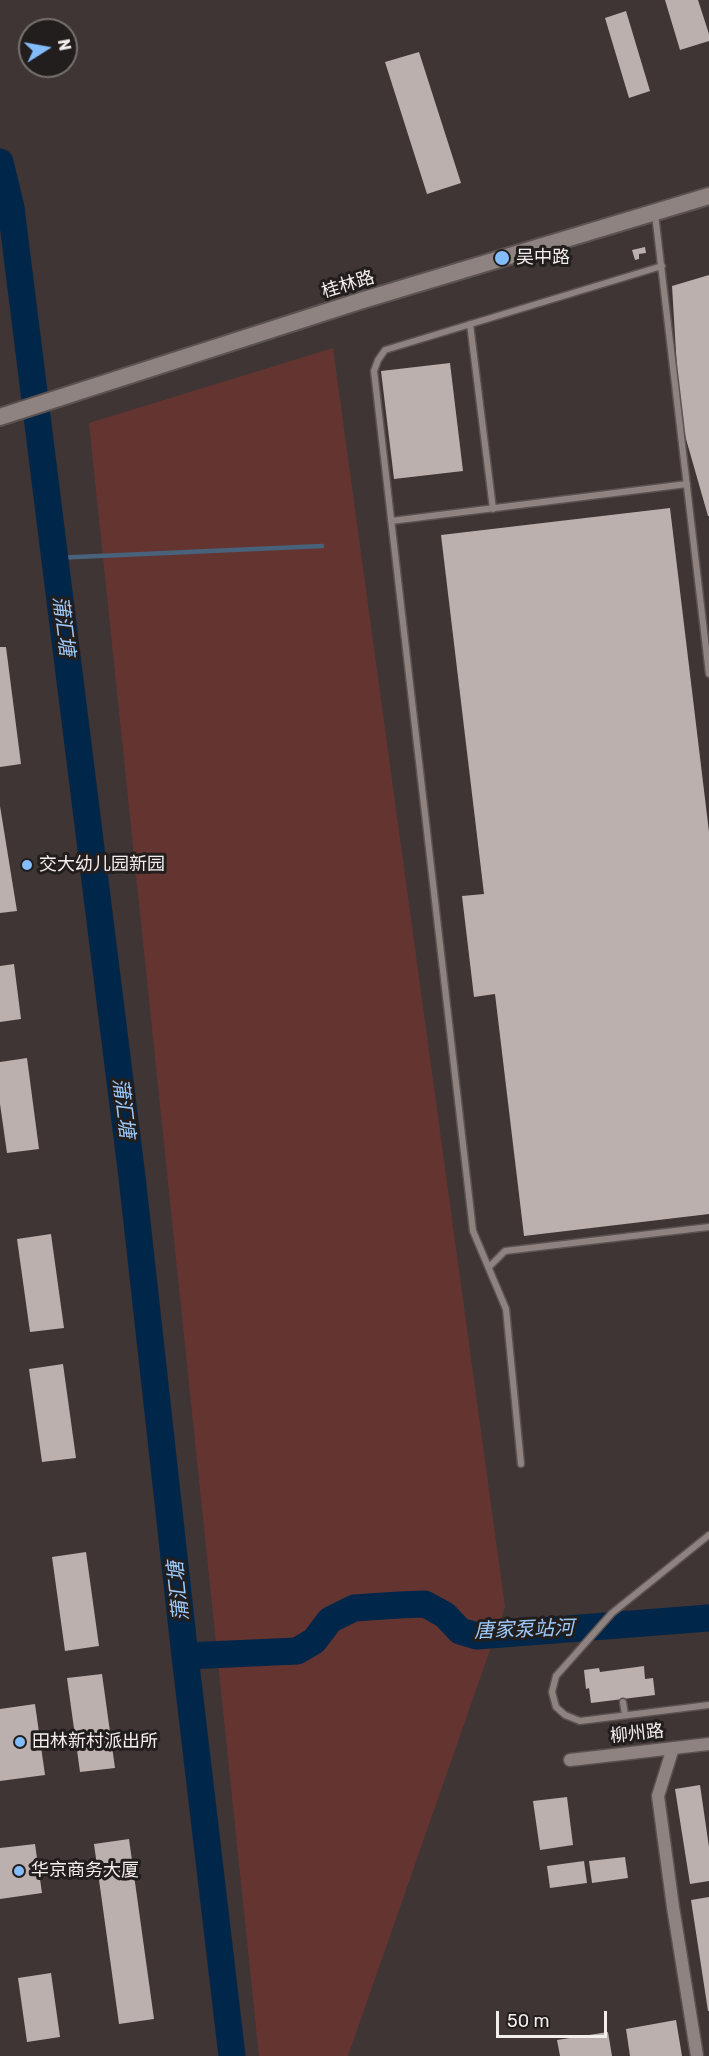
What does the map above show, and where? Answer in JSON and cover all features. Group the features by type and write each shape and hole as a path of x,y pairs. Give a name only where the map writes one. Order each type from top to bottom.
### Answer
{"main road":[{"name":"桂林路","path":"0,417 360,302 709,196"}],"street":[{"name":"柳州路","path":"570,1760 709,1744"},
{"path":"673,1748 658,1796 697,2056"}],"lane":[{"path":"656,213 709,674"},
{"path":"521,1464 506,1309 472,1231 374,371 385,350 662,266"},
{"path":"470,324 493,508"},
{"path":"392,521 687,484"},
{"path":"489,1267 505,1251 709,1227"},
{"path":"709,1534 612,1613 556,1676 552,1692 556,1707 565,1715 580,1721 709,1705"},
{"path":"624,1702 625,1715"}],"shaded area":[{"path":"333,348 505,1607 348,2056 259,2056 89,423"}],"building":[{"path":"665,0 698,0 709,34 709,41 680,50"},
{"path":"626,11 650,91 629,98 605,18"},
{"path":"419,52 461,183 427,194 385,62"},
{"path":"645,247 646,253 639,254 639,259 635,260 632,250"},
{"path":"709,275 708,516 680,418 672,286"},
{"path":"450,363 463,471 394,479 381,371"},
{"path":"670,508 709,832 709,1214 524,1236 495,994 474,997 462,896 484,894 441,535"},
{"path":"0,647 6,647 21,764 0,767"},
{"path":"0,806 17,911 0,913"},
{"path":"14,964 21,1019 0,1022 0,966"},
{"path":"27,1058 39,1149 7,1153 0,1104 0,1062"},
{"path":"51,1234 64,1328 30,1332 17,1239"},
{"path":"63,1364 76,1458 42,1462 29,1369"},
{"path":"86,1552 99,1646 65,1651 52,1557"},
{"path":"644,1666 645,1679 653,1678 655,1695 591,1703 589,1688 586,1689 584,1670 599,1668 600,1672"},
{"path":"102,1674 115,1768 80,1772 67,1678"},
{"name":"田林新村派出所","path":"35,1704 45,1775 0,1781 0,1709"},
{"path":"700,1785 709,1847 709,1881 690,1884 675,1789"},
{"path":"567,1797 573,1845 540,1850 533,1801"},
{"path":"129,1839 154,2019 119,2024 94,1844"},
{"name":"华京商务大厦","path":"35,1844 42,1893 0,1899 0,1848"},
{"path":"625,1857 628,1878 592,1883 589,1861"},
{"path":"584,1861 587,1883 550,1888 547,1866"},
{"path":"709,1897 709,2011 708,2011 691,1900"},
{"path":"51,1973 60,2037 27,2042 18,1978"},
{"path":"676,2020 682,2056 630,2056 626,2029"},
{"path":"608,2032 612,2056 560,2056 557,2040"}],"waterway":[{"name":"蒲汇塘","path":"0,162 11,208 132,1177 232,2056"},
{"path":"54,558 322,546"},
{"name":"唐家泵站河","path":"185,1656 297,1651 314,1641 330,1620 354,1608 425,1604 445,1615 460,1631 477,1636 709,1618"}],"place":[{"name":"吴中路","path":"502,258"},
{"name":"交大幼儿园新园","path":"27,865"},
{"name":"田林新村派出所","path":"20,1742"},
{"name":"华京商务大厦","path":"19,1871"}]}
